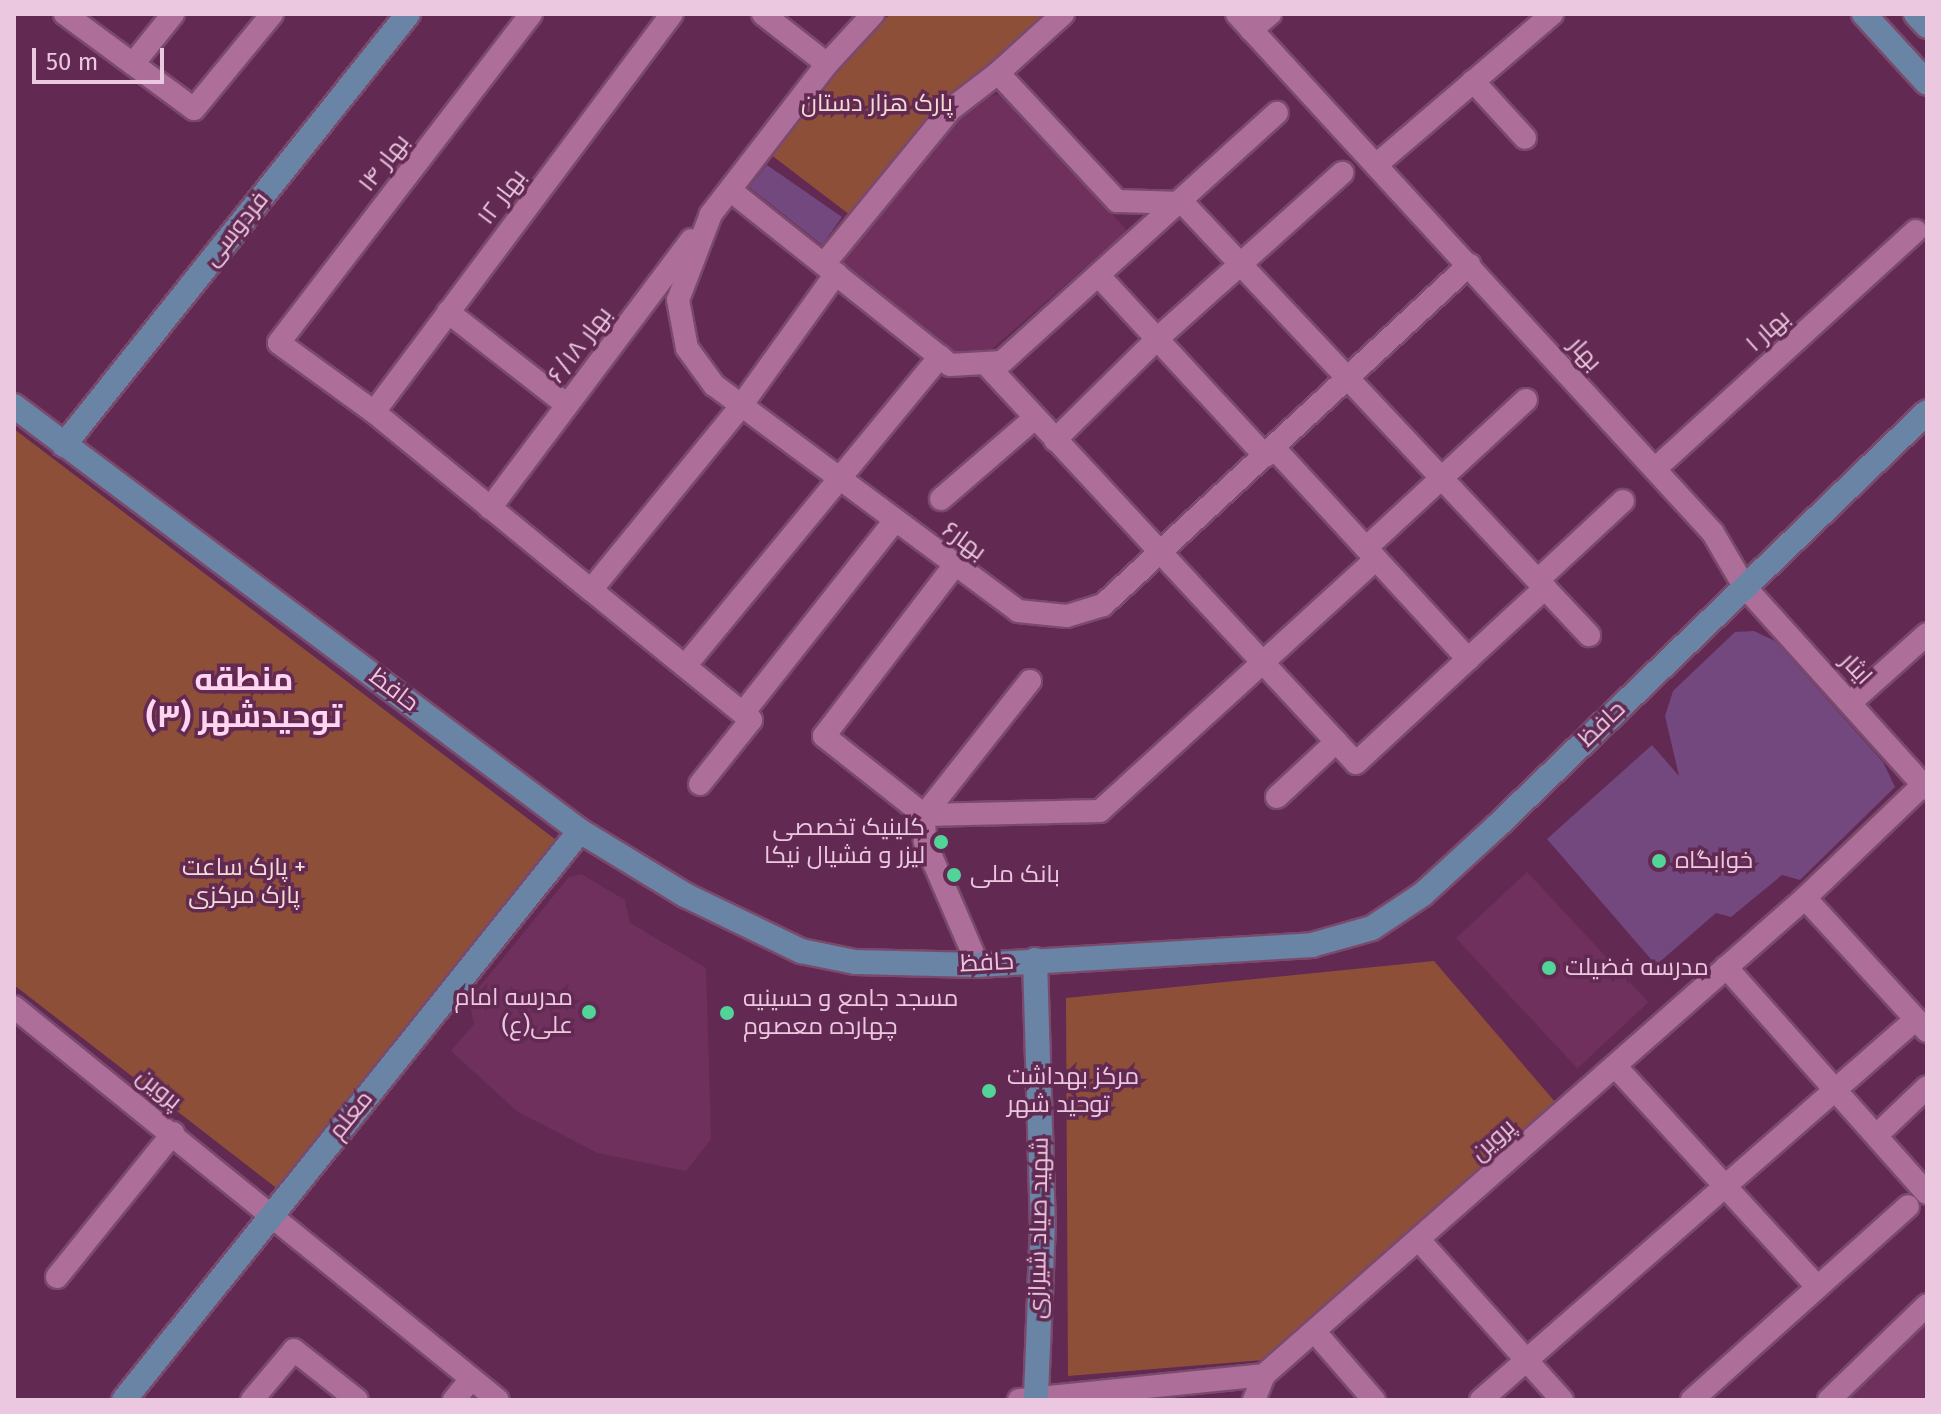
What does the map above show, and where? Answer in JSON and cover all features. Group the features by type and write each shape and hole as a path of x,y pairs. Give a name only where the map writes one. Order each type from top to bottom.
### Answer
{"main road":[{"name":"فردوسی","path":"64,445 408,14"},
{"path":"1864,14 1927,83"},
{"path":"1916,14 1927,26"},
{"name":"حافظ","path":"14,406 580,831 685,895 801,951 855,962 978,965 1312,945 1372,928 1423,894 1498,825 1927,412"},
{"name":"معلم","path":"126,1399 272,1212 580,831"},
{"name":"شهید صیاد شیرازی","path":"1030,1399 1043,1222 1035,960"}],"street":[{"path":"65,14 194,109 272,14"},
{"path":"133,64 173,14"},
{"name":"بهار ۱۴","path":"374,412 279,343 531,14"},
{"name":"بهار ۱۲","path":"374,412 672,14"},
{"path":"763,14 827,64 873,14"},
{"path":"591,590 741,406 830,269 951,109 998,73 1063,14"},
{"path":"1244,22 1270,14"},
{"path":"1376,165 1552,14"},
{"name":"بهار","path":"1244,22 1713,533 1744,586"},
{"name":"بهار۶","path":"827,64 711,214 678,300 687,348 714,385 840,482 1018,611 1067,616 1103,605 1469,265"},
{"path":"998,73 1117,201 1183,203 1350,377 1589,635"},
{"path":"1473,81 1525,138"},
{"path":"730,190 950,365 1002,362 1106,284 1183,203 1277,113"},
{"path":"1055,440 1157,339 1342,173"},
{"name":"بهار ۶/۱۸","path":"490,508 711,214"},
{"name":"بهار ۱","path":"1655,469 1916,231"},
{"path":"1106,284 1371,554 1468,659"},
{"path":"448,312 567,405"},
{"path":"685,666 840,482 940,357"},
{"path":"986,364 1356,763 1468,659 1623,501"},
{"path":"954,566 824,736 924,815 1100,811 1263,663 1443,477 1526,400"},
{"path":"374,412 751,720 700,784"},
{"path":"941,499 1035,418"},
{"path":"743,713 894,522"},
{"name":"ایثار","path":"1744,586 1925,787"},
{"path":"1851,702 1927,634"},
{"path":"978,965 925,842 924,815 1030,681"},
{"path":"1277,797 1336,742"},
{"name":"پروین","path":"1264,1375 1420,1241 1925,787"},
{"path":"1481,1400 1837,1088 1922,1025 1805,898"},
{"path":"1692,1400 1815,1284 1917,1200 1877,1135 1726,967"},
{"name":"پروین","path":"18,1017 173,1133 498,1400"},
{"path":"1615,1066 1815,1284"},
{"path":"1877,1135 1927,1087"},
{"path":"57,1277 173,1133"},
{"path":"1420,1241 1562,1400"},
{"path":"1829,1400 1927,1305"},
{"path":"1315,1332 1374,1400"},
{"path":"252,1400 294,1350 357,1400"},
{"path":"1030,1399 1264,1375 1254,1400"},
{"path":"454,1400 470,1380"}],"shaded area":[{"path":"1007,94 1127,231 984,356 953,359 842,271 841,249 971,98"},
{"name":"مدرسه فضیلت","path":"1527,872 1648,1002 1577,1068 1456,938"},
{"name":"مدرسه امام علی(ع)","path":"581,874 625,900 630,923 706,968 711,1139 686,1171 598,1153 518,1112 451,1051 474,1024 469,1000 569,877"},
{"path":"1927,1316 1927,1400 1836,1400"}],"green space":[{"name":"پارک هزار دستان","path":"890,14 1046,14 967,87 854,218 770,154 840,65"},
{"name":"پارک ساعت + پارک مرکزی","path":"14,429 564,846 288,1197 14,985"},
{"path":"1434,961 1556,1103 1275,1359 1068,1376 1066,998"}],"building":[{"path":"767,165 842,217 822,245 749,187"},
{"path":"1754,631 1775,641 1883,762 1895,787 1800,880 1782,875 1731,917 1716,913 1656,965 1547,839 1652,745 1679,776 1665,716 1673,691 1735,632"}],"place":[{"name":"کلینیک تخصصی لیزر و فشیال نیکا","path":"941,842"},
{"name":"خوابگاه","path":"1659,861"},
{"name":"بانک ملی","path":"954,875"},
{"name":"مدرسه فضیلت","path":"1549,968"},
{"name":"مدرسه امام علی(ع)","path":"589,1012"},
{"name":"مسجد جامع و حسینیه چهارده معصوم","path":"727,1013"},
{"name":"مرکز بهداشت توحید شهر","path":"989,1091"}],"district":[{"name":"منطقه توحیدشهر (۳)","path":"244,698"}]}
